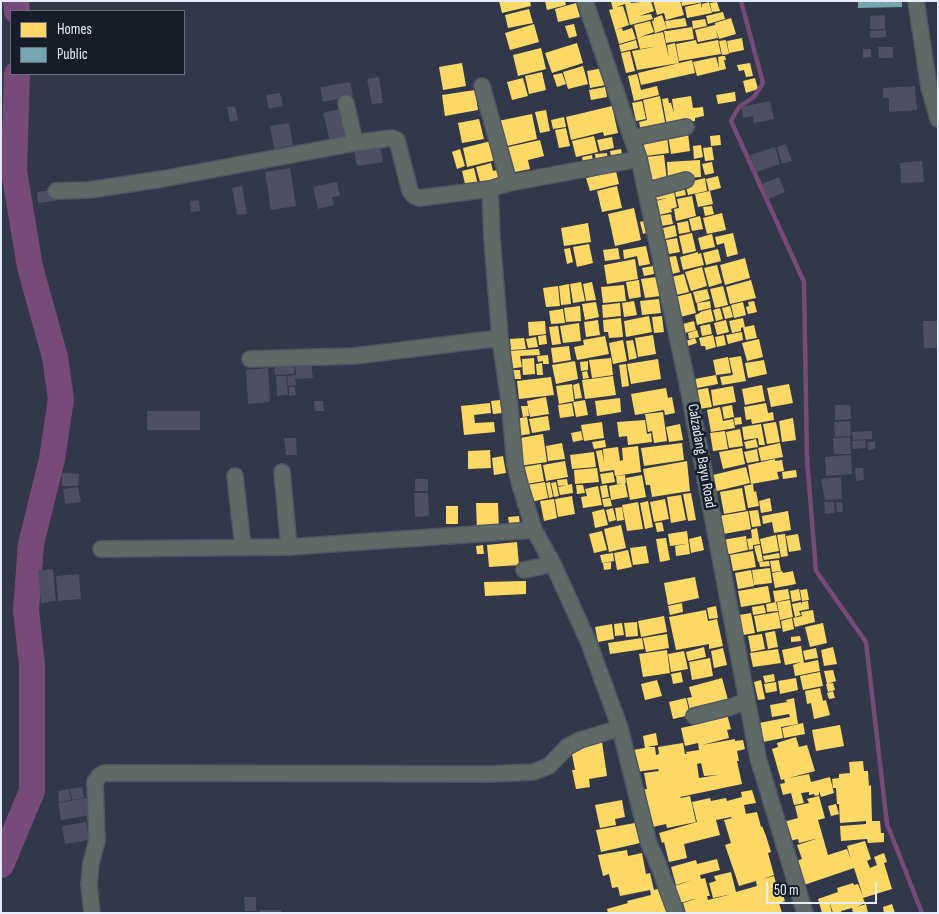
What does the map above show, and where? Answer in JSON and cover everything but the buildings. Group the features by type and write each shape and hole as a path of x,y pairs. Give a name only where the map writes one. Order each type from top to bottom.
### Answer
{"street":[{"name":"Calzadang Bayu Road","path":"585,1 639,159 687,382 758,758 805,913"},
{"path":"916,1 938,119"},
{"path":"482,86 509,183"},
{"path":"346,103 355,143"},
{"path":"632,138 686,127"},
{"path":"56,191 88,190 162,179 355,143 392,138 397,140 410,192 419,198 490,189 509,183 639,159"},
{"path":"646,191 686,180"},
{"path":"490,189 500,338 510,408 515,465 534,530 554,564 589,643 620,728 649,844 676,913"},
{"path":"250,359 354,356 500,338"},
{"path":"282,472 289,548"},
{"path":"235,476 243,547"},
{"path":"101,549 289,548 534,530"},
{"path":"524,570 554,564"},
{"path":"694,716 731,707 746,701"},
{"path":"92,913 89,885 91,863 98,841 95,782 104,773 491,774 533,772 549,766 567,748 580,740 620,728"}],"waterway":[{"path":"16,1 17,10"},
{"path":"741,1 763,83 754,97 739,107 731,121 804,282 807,459 816,571 866,642 887,824 922,913"},
{"path":"1,865 32,791 32,665 26,610 31,544 52,459 61,399 55,357 30,267 14,171 17,75"}]}
